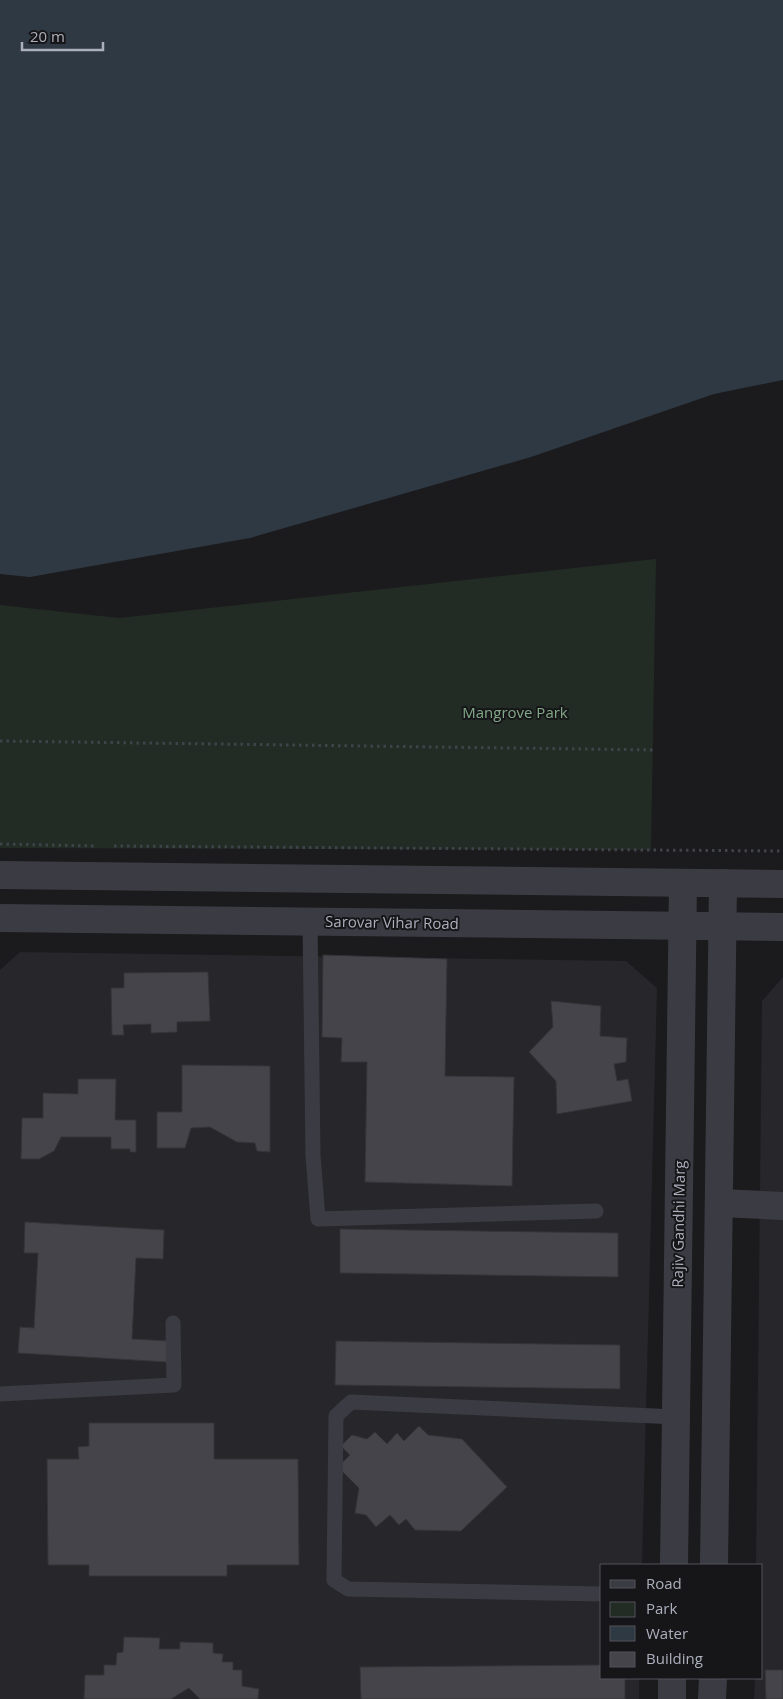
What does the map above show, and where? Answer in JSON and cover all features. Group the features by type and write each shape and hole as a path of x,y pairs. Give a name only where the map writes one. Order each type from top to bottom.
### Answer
{"street":[{"path":"0,875 783,884"},
{"name":"Rajiv Gandhi Marg","path":"674,1564 682,883"},
{"path":"714,1564 723,883"},
{"name":"Sarovar Vihar Road","path":"0,918 783,927"},
{"path":"719,1203 783,1206"},
{"path":"672,1679 672,1699"},
{"path":"712,1699 713,1679"}],"lane":[{"path":"310,921 313,1154 318,1219 596,1211"},
{"path":"0,1394 174,1385 173,1323"},
{"path":"600,1594 348,1589 334,1580 336,1416 350,1402 676,1417"}],"path":[{"path":"0,741 654,750"},
{"path":"0,844 99,846"},
{"path":"109,846 783,851"}],"shaded area":[{"path":"20,952 626,961 657,988 642,1564 600,1564 600,1679 639,1679 639,1699 0,1699 0,970"},
{"path":"783,977 783,1699 754,1699 755,1679 763,1679 763,1564 756,1564 762,1001"}],"green space":[{"name":"Mangrove Park","path":"656,559 651,850 0,848 0,605 119,618"}],"water":[{"path":"0,0 783,0 783,380 714,394 531,457 250,538 30,577 0,574"}],"building":[{"path":"323,955 447,959 445,1076 514,1077 512,1186 365,1182 367,1062 341,1062 342,1038 322,1037"},
{"path":"208,972 210,1021 177,1022 177,1032 151,1033 151,1024 123,1025 124,1035 112,1035 111,988 124,988 124,973"},
{"path":"551,1001 601,1006 600,1036 627,1038 626,1062 614,1064 617,1081 628,1079 632,1101 557,1114 556,1081 529,1052 553,1027"},
{"path":"182,1065 270,1066 270,1152 257,1151 255,1143 237,1142 210,1127 191,1128 185,1148 157,1148 157,1112 182,1112"},
{"path":"78,1079 116,1079 115,1120 136,1120 136,1152 130,1152 130,1149 111,1149 111,1137 61,1137 54,1151 39,1159 21,1159 22,1118 43,1118 43,1093 78,1094"},
{"path":"25,1222 164,1230 163,1259 136,1258 132,1339 168,1341 167,1362 18,1353 20,1327 34,1328 38,1253 24,1253"},
{"path":"340,1229 618,1233 618,1277 340,1273"},
{"path":"336,1341 620,1345 620,1389 335,1385"},
{"path":"89,1423 214,1423 214,1459 298,1459 299,1565 227,1565 227,1576 89,1576 89,1565 48,1565 47,1459 79,1459 78,1447 89,1446"},
{"path":"419,1426 428,1435 462,1439 507,1487 461,1531 415,1530 406,1519 399,1525 390,1515 376,1527 366,1515 355,1513 359,1488 338,1467 350,1455 341,1446 352,1435 367,1439 375,1432 387,1444 397,1433 404,1441"},
{"path":"124,1637 160,1638 159,1649 180,1649 180,1642 213,1643 213,1653 223,1654 222,1662 233,1662 233,1670 242,1670 242,1686 259,1689 258,1699 200,1699 189,1688 171,1699 84,1699 85,1675 104,1675 104,1665 116,1665 117,1653 123,1652"},
{"path":"600,1665 600,1679 625,1679 625,1699 361,1699 360,1667"},
{"path":"765,1670 783,1670 783,1699 766,1699"}]}
